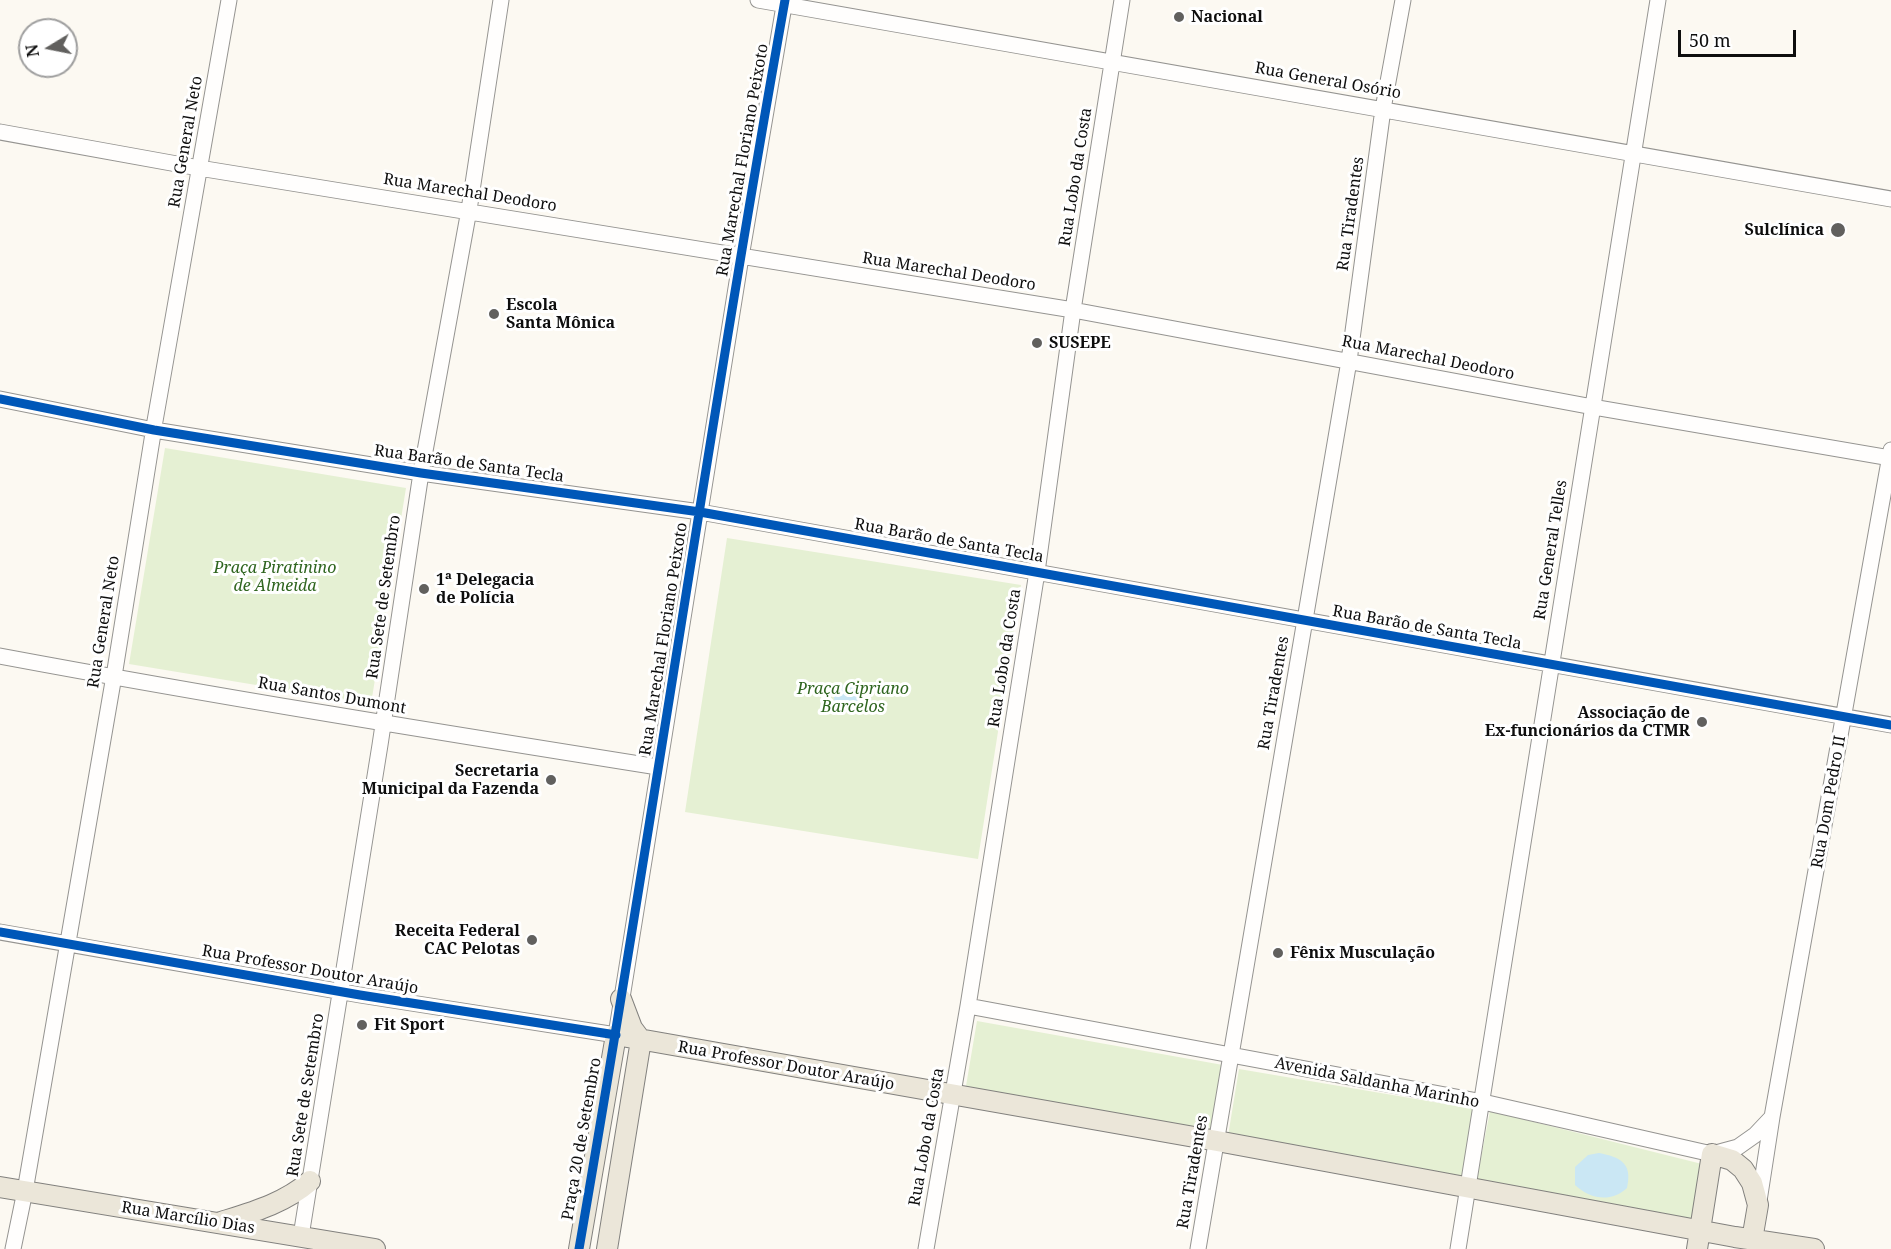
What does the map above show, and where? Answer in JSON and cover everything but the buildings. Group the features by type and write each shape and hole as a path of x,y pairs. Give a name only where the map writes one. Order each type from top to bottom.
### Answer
{"main road":[{"path":"607,1249 641,1040 632,1028 621,999"},
{"name":"Rua Professor Doutor Araújo","path":"616,1035 1217,1141"},
{"name":"Praça 20 de Setembro","path":"579,1249 616,1035"},
{"path":"1217,1141 1469,1188 1699,1240 1752,1240 1814,1249"},
{"path":"1699,1240 1712,1154"},
{"name":"Avenida Saldanha Marinho","path":"1712,1154 1732,1160 1743,1169 1752,1183 1758,1205"},
{"path":"219,1223 284,1199 298,1192 310,1180"},
{"name":"Rua Marcílio Dias","path":"0,1187 375,1249"},
{"name":"Rua Dom Pedro II","path":"1752,1240 1758,1205"}],"street":[{"name":"Rua General Neto","path":"13,1249 114,678 154,430 229,0"},
{"name":"Rua Sete de Setembro","path":"301,1236 383,723 420,473 469,210 501,0"},
{"name":"Rua General Osório","path":"758,0 785,2 1633,155 1891,199"},
{"name":"Rua Lobo da Costa","path":"926,1249 968,1006 1037,572 1073,310 1122,0"},
{"name":"Rua Tiradentes","path":"1198,1249 1349,361 1383,109 1403,0"},
{"name":"Rua General Telles","path":"1458,1249 1658,0"},
{"name":"Rua Marechal Floriano Peixoto","path":"616,1035 741,257 785,2"},
{"name":"Rua Marechal Deodoro","path":"0,132 199,168 469,210 741,257 1073,310 1593,407 1891,455"},
{"name":"Rua Barão de Santa Tecla","path":"0,399 154,430 420,473 700,512 1891,725"},
{"name":"Rua Dom Pedro II","path":"1758,1205 1891,455"},
{"name":"Rua Santos Dumont","path":"0,656 114,678 658,767"},
{"name":"Rua Professor Doutor Araújo","path":"0,932 341,992 616,1035"},
{"name":"Avenida Saldanha Marinho","path":"968,1006 1483,1102 1712,1154"},
{"path":"1712,1154 1738,1147 1755,1135 1772,1117"}],"green space":[{"name":"Praça Piratinino de Almeida","path":"165,448 406,488 371,704 129,664"},
{"name":"Praça Cipriano Barcelos","path":"727,538 1021,585 978,859 685,812"},
{"path":"977,1021 1223,1065 1210,1133 966,1086"},
{"path":"1239,1069 1475,1109 1463,1179 1228,1136"},
{"path":"1490,1111 1706,1165 1694,1223 1476,1183"}],"water":[{"path":"848,684 858,688 862,698 858,708 848,712 838,708 834,698 838,688"},
{"path":"1599,1153 1619,1159 1626,1167 1627,1188 1621,1193 1607,1197 1594,1196 1575,1185 1575,1167 1588,1155"}],"cycle path":[{"path":"579,1249 785,0"},
{"path":"0,399 154,430 421,473 700,512 1891,725"},
{"path":"0,932 360,995 616,1035"}],"place":[{"name":"Nacional","path":"1179,17"},
{"name":"Sulclínica","path":"1838,230"},
{"name":"Escola Santa Mônica","path":"494,314"},
{"name":"SUSEPE","path":"1037,343"},
{"name":"1ª Delegacia de Polícia","path":"424,589"},
{"name":"Associação de Ex-funcionários da CTMR","path":"1702,722"},
{"name":"Secretaria Municipal da Fazenda","path":"551,780"},
{"name":"Receita Federal CAC Pelotas","path":"532,940"},
{"name":"Fênix Musculação","path":"1278,953"},
{"name":"Fit Sport","path":"362,1025"}]}
